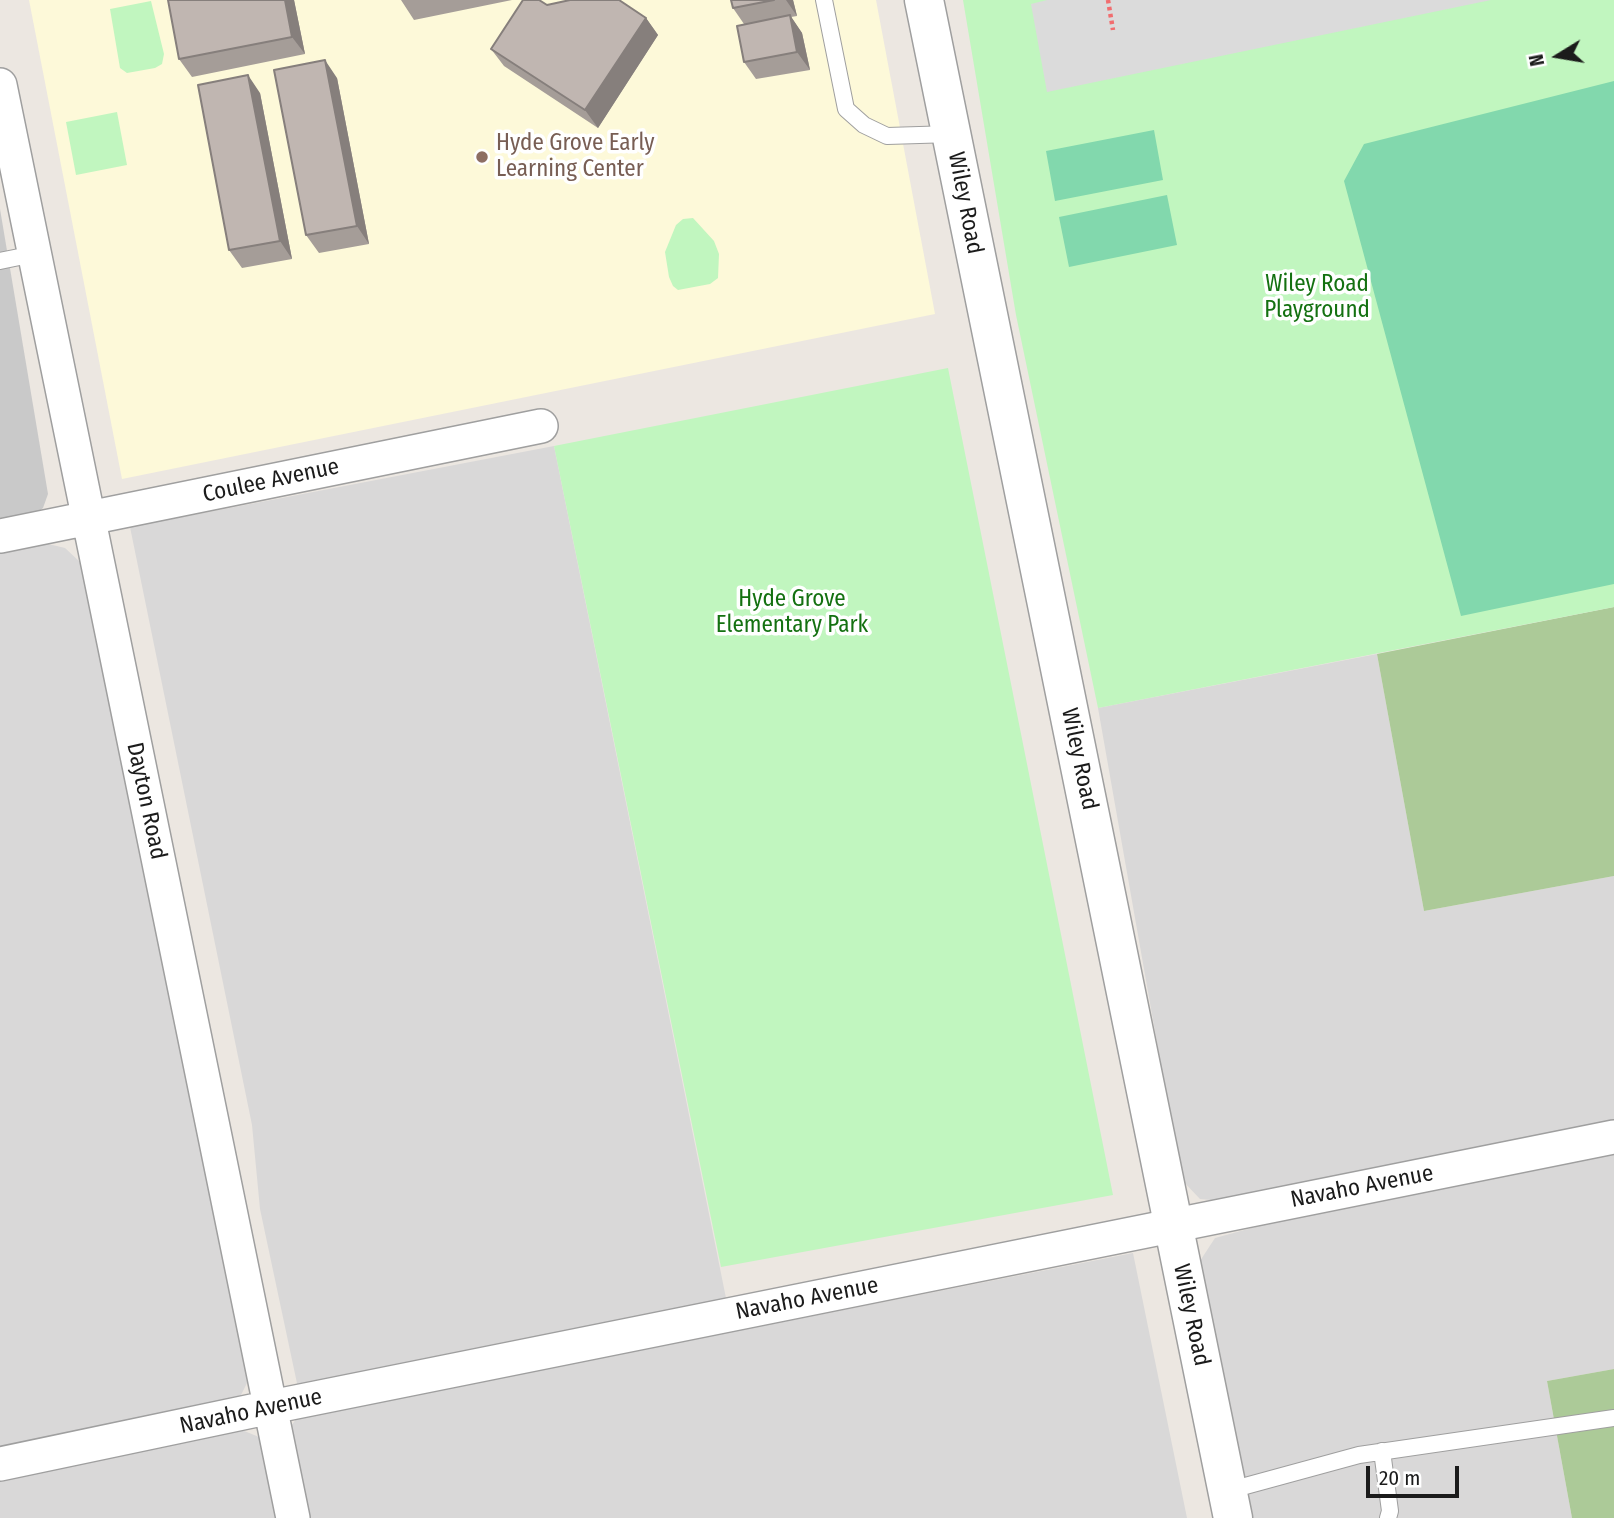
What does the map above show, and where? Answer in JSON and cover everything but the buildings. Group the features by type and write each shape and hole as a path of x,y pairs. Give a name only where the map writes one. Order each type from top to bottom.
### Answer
{"street":[{"name":"Wiley Road","path":"924,0 1230,1504"},
{"name":"Dayton Road","path":"0,85 9,174 34,254 293,1518"},
{"name":"Coulee Avenue","path":"0,536 541,426"},
{"name":"Navaho Avenue","path":"0,1465 271,1407 1614,1137"}],"lane":[{"path":"824,0 846,109 864,125 887,136 951,134"},
{"path":"0,261 34,254"},
{"path":"1230,1504 1359,1455 1614,1418"},
{"path":"1382,1451 1390,1511 1388,1518"}],"path":[{"path":"1108,0 1112,30"}],"shaded area":[{"name":"Hyde Grove Early Learning Center","path":"29,0 876,0 935,314 122,479"},
{"path":"1047,0 1491,0 1047,92 1031,4"},
{"path":"0,209 48,494 43,508 30,520 0,525"},
{"path":"554,446 727,1303 298,1388 260,1209 252,1125 130,527"},
{"path":"40,542 65,548 80,562 248,1381 237,1403 0,1453 0,551"},
{"path":"1377,654 1424,911 1614,876 1614,1122 1222,1201 1200,1199 1181,1179 1098,708"},
{"path":"1614,1152 1614,1369 1547,1381 1572,1518 1247,1518 1198,1264 1215,1238 1281,1220"},
{"path":"1133,1253 1187,1518 308,1518 290,1427 298,1417"},
{"path":"237,1428 259,1437 276,1518 0,1518 0,1476"}],"green space":[{"name":"Wiley Road Playground","path":"963,0 1614,0 1614,607 1098,708 1016,315"},
{"path":"151,1 164,54 162,64 155,68 127,73 120,68 110,9"},
{"path":"1614,81 1614,584 1461,616 1344,181 1364,144"},
{"path":"117,112 127,165 76,175 66,122"},
{"path":"1154,130 1163,180 1055,201 1046,151"},
{"path":"1167,195 1177,245 1069,267 1059,217"},
{"path":"693,218 714,241 719,254 718,278 710,284 678,290 669,277 665,252 676,225 683,219"},
{"name":"Hyde Grove Elementary Park","path":"948,368 1113,1195 721,1267 554,446"},
{"path":"1614,607 1614,876 1424,911 1377,654"},
{"path":"1614,1369 1614,1518 1572,1518 1547,1381"}],"place":[{"name":"Hyde Grove Early Learning Center","path":"482,157"}]}
